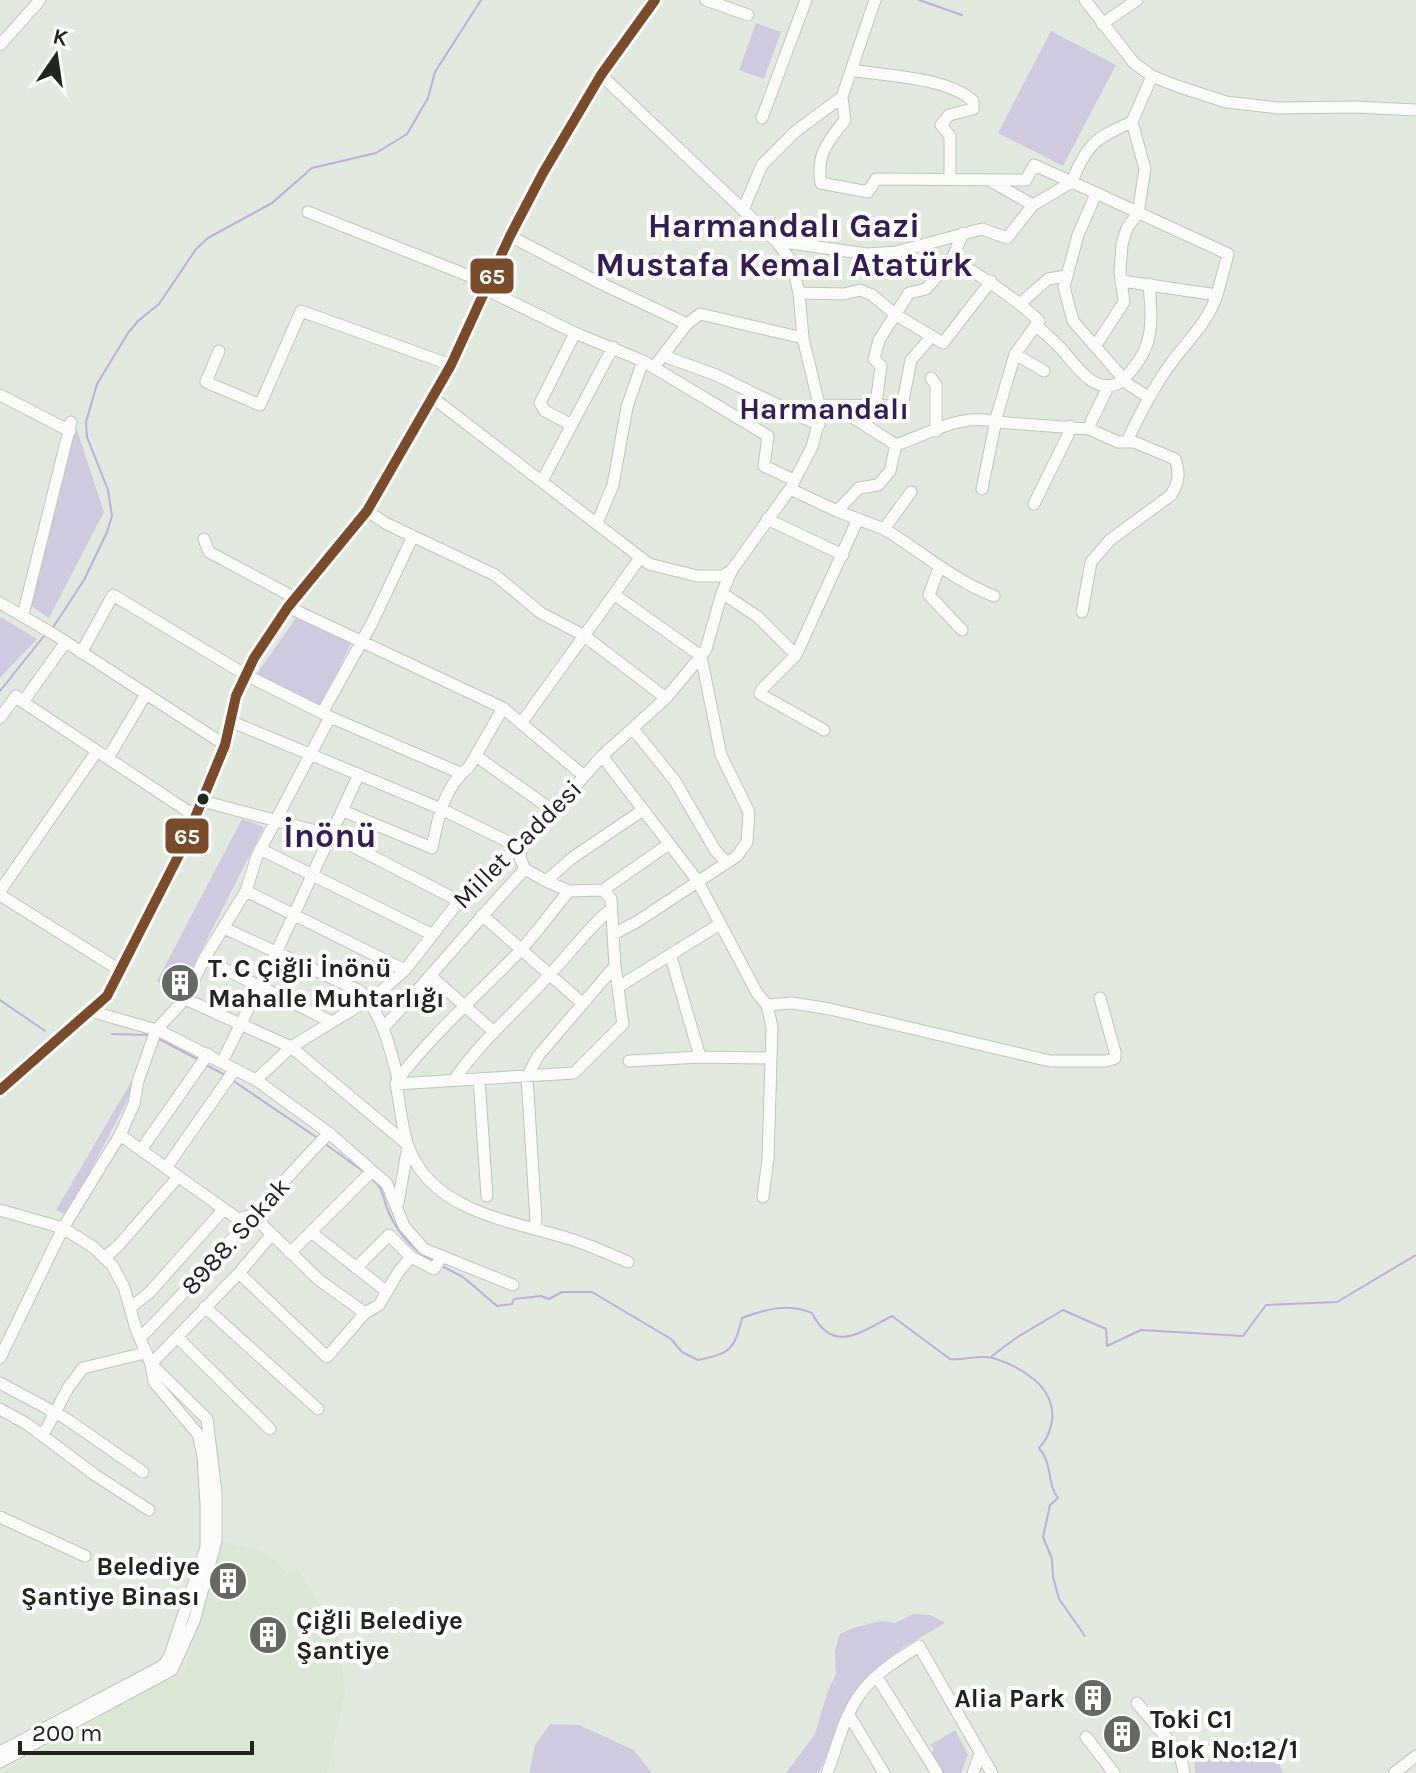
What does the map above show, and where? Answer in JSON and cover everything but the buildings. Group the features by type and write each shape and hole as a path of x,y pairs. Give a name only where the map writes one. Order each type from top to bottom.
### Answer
{"main road":[{"path":"0,1090 107,996 202,801 225,745 236,696 254,658 292,602 367,511 451,365 486,286 543,173 601,75 655,0"}],"street":[{"path":"0,45 40,0"},
{"path":"706,0 748,15"},
{"path":"762,118 806,0"},
{"path":"875,0 842,97 845,120 824,146 819,167 821,183 868,192 876,179 1026,180"},
{"path":"1085,0 1134,63 1152,76 1226,102 1278,108 1416,110"},
{"path":"1102,24 1137,0"},
{"path":"851,70 943,85 965,93 973,101 973,109 949,115 941,125 950,136 950,178"},
{"path":"601,75 776,241 792,262 799,293 803,338 820,414"},
{"path":"1096,345 1124,302 1120,272 1122,244 1127,228 1138,213 1145,169 1132,122 1152,76"},
{"path":"743,210 762,165 796,131 842,97"},
{"path":"776,241 867,254 896,252 982,229 1007,238 1028,202 1072,182 1084,153 1108,133 1132,122"},
{"path":"1028,202 1026,180 1034,165 1228,254 1210,315 1148,397 1131,440"},
{"path":"989,180 1028,202"},
{"path":"1096,194 1078,235 1064,287 1073,321 1124,379 1148,397"},
{"path":"308,212 486,286 575,333 648,364 768,436 764,466 837,511 884,529 919,550 939,568 969,586 994,596"},
{"path":"876,404 881,366 874,359 879,340 909,293 926,289 952,259 963,233"},
{"path":"510,236 687,324"},
{"path":"952,259 991,281 1039,321 1015,354 993,419 982,489"},
{"path":"1021,303 1048,279 1066,276"},
{"path":"799,293 844,294 860,290 943,343 991,281"},
{"path":"1122,281 1217,295"},
{"path":"1036,325 1066,353 1072,364 1094,382 1114,386 1124,379 1147,347 1153,327 1149,284"},
{"path":"219,351 206,382 260,405 301,311 451,365"},
{"path":"597,523 613,485 627,407 648,364 664,356 687,324 700,314 803,338"},
{"path":"572,425 545,411 540,403 575,333"},
{"path":"820,414 876,404 902,406 911,360 932,336"},
{"path":"542,481 613,347"},
{"path":"1015,354 1044,371"},
{"path":"664,356 820,414 843,411 896,445"},
{"path":"931,378 936,385 936,431"},
{"path":"1091,422 1108,387"},
{"path":"0,395 70,426 23,615"},
{"path":"433,398 640,558 659,568 697,576 723,576 732,570"},
{"name":"Millet Caddesi","path":"256,1080 291,1047 368,1000 405,970 459,901 503,858 521,848 602,756 666,698 701,656 732,570 792,484 812,447 820,414"},
{"path":"896,445 967,418 1091,422 1175,459 1179,470 1177,485 1171,495 1110,540 1091,562 1082,612"},
{"path":"993,419 1070,426 1089,429 1118,442 1131,440"},
{"path":"1034,504 1070,426"},
{"path":"837,511 859,488 878,485 890,471 896,445"},
{"path":"884,529 911,492"},
{"path":"367,511 495,575 541,613 583,635 666,698"},
{"path":"767,519 843,555"},
{"path":"824,730 760,694 796,655 858,519"},
{"path":"0,1358 63,1228 120,1135 134,1104 156,1030 185,999 204,959 246,891 260,849 310,755 326,715 413,536"},
{"path":"204,539 209,552 292,602 361,641 503,708 584,776"},
{"path":"522,722 640,558"},
{"path":"939,568 929,595 962,630"},
{"path":"722,593 758,617 796,655"},
{"path":"81,653 113,595 246,675 326,715 460,773"},
{"path":"614,934 737,856 747,842 749,812 721,755 701,656 615,595"},
{"path":"1,605 23,615 225,745"},
{"path":"23,702 60,639"},
{"path":"121,971 0,893 146,694"},
{"path":"0,718 16,696 195,816"},
{"path":"343,811 432,848 439,808 460,773 469,767 503,708"},
{"path":"230,721 439,808 521,848 520,858 525,869 569,891 603,890 669,844"},
{"path":"633,729 675,781 715,850 727,863"},
{"path":"476,756 552,810"},
{"path":"602,756 697,880 757,993 767,1005 772,1027 768,1159 763,1197"},
{"path":"222,1062 359,774"},
{"path":"202,801 331,835 459,901"},
{"path":"546,881 572,858 643,810"},
{"path":"260,849 431,934"},
{"path":"383,1028 432,977 482,915 525,869"},
{"path":"397,1081 574,1073 623,1024 615,966 611,899 603,890"},
{"path":"246,891 405,970"},
{"path":"397,1081 446,1023 466,1007 521,949 569,891"},
{"path":"454,1080 493,1031 551,974 593,924 611,909"},
{"path":"482,915 582,1003"},
{"path":"618,987 720,924"},
{"path":"224,928 347,984 368,1000 383,1028 413,1158 423,1174 447,1197 507,1221 573,1239 628,1262"},
{"path":"671,957 700,1057"},
{"path":"204,959 332,1022"},
{"path":"536,1221 527,1077 538,1056 615,966"},
{"path":"432,977 493,1031"},
{"path":"767,1005 792,1003 830,1009 1050,1061 1106,1061 1115,1058 1115,1052 1100,998"},
{"path":"185,999 291,1047 408,1145"},
{"path":"90,1011 156,1030 205,1060 222,1062 231,1075 256,1080 329,1133 369,1175 387,1184 404,1226 439,1261"},
{"path":"629,1061 700,1057 771,1058"},
{"path":"141,1150 205,1060"},
{"path":"166,1168 231,1075"},
{"path":"479,1079 487,1196"},
{"name":"8988. Sokak","path":"140,1338 185,1294 252,1215 329,1133"},
{"path":"120,1135 238,1219 252,1215 319,1280 365,1313"},
{"path":"397,1205 408,1145"},
{"path":"290,1253 369,1175"},
{"path":"104,1258 178,1177"},
{"path":"130,1308 149,1293 224,1209"},
{"path":"0,1210 63,1228 112,1265 124,1287 154,1382 198,1434 203,1456 206,1504 206,1547 164,1665 0,1752"},
{"path":"311,1232 386,1291"},
{"path":"43,1435 83,1368 148,1358 177,1337 272,1234"},
{"path":"356,1268 389,1235 411,1257 439,1261 513,1285"},
{"path":"239,1273 327,1357 365,1313 379,1305 411,1257"},
{"path":"205,1307 318,1409"},
{"path":"177,1337 270,1429"},
{"path":"0,1762 172,1670 194,1621 216,1541 217,1456 207,1419 148,1358"},
{"path":"0,1383 55,1412 143,1472"},
{"path":"0,1409 43,1435 90,1472 149,1510"},
{"path":"0,1517 85,1556"},
{"path":"827,1773 849,1715 861,1693 919,1646 992,1773"},
{"path":"877,1677 937,1773"},
{"path":"1137,1703 1180,1754 1184,1773"},
{"path":"849,1715 884,1773"},
{"path":"1086,1737 1114,1773"},
{"path":"1180,1754 1241,1751 1276,1745"},
{"path":"973,1773 980,1754"},
{"path":"1394,1773 1416,1756"}],"shaded area":[{"path":"756,23 781,32 764,79 739,70"},
{"path":"1051,31 1116,65 1063,166 998,133"},
{"path":"75,424 104,512 49,618 31,606"},
{"path":"296,618 351,643 322,706 256,675"},
{"path":"0,619 37,639 0,678"},
{"path":"242,819 264,827 180,993 157,981"},
{"path":"131,1082 134,1088 67,1215 56,1210"},
{"path":"223,1542 263,1552 288,1574 298,1569 339,1639 345,1693 327,1773 1,1773 185,1672"},
{"path":"914,1614 930,1615 945,1623 902,1648 853,1692 819,1773 786,1773 815,1734 836,1674 835,1650 840,1634 881,1621 895,1623"},
{"path":"550,1724 579,1725 634,1750 652,1773 529,1773 535,1745"},
{"path":"955,1730 968,1755 961,1773 943,1773 930,1754 934,1749 930,1745"},
{"path":"1276,1754 1283,1773 1195,1773 1195,1758"}],"waterway":[{"path":"52,629 84,580 112,516 108,490 87,437 86,422 97,384 128,333 159,304 196,249 208,238 272,203 312,168 376,153 407,134 428,98 435,72 481,0"},
{"path":"919,0 962,15"},
{"path":"0,691 44,636"},
{"path":"0,1000 45,1031"},
{"path":"112,1034 149,1035"},
{"path":"159,1039 199,1060"},
{"path":"208,1066 227,1076"},
{"path":"232,1080 319,1139"},
{"path":"324,1143 364,1172"},
{"path":"372,1179 381,1190 389,1213 402,1234 432,1261"},
{"path":"992,1356 1063,1310 1106,1329 1107,1346 1141,1330 1243,1336 1266,1305 1337,1302 1416,1255"},
{"path":"442,1266 463,1277 497,1306 512,1304 514,1299 541,1296 549,1299 562,1292 592,1292 671,1339 682,1352 698,1360 729,1349 742,1318 785,1308 812,1313 820,1326 838,1337 859,1333 892,1316 950,1359 987,1357 1015,1367 1043,1388 1052,1409 1049,1432 1039,1448 1058,1498 1050,1505 1043,1537 1052,1559 1059,1599 1085,1636"}],"transit line":[{"name":"65","path":"0,1090 107,996 182,849 225,745 236,696 254,658 288,607 367,511 451,365 510,236 543,173 601,75 655,0"}],"place":[{"name":"T. C Çiğli İnönü Mahalle Muhtarlığı","path":"180,983"},
{"name":"Belediye Şantiye Binası","path":"228,1581"},
{"name":"Çiğli Belediye Şantiye","path":"268,1635"},
{"name":"Alia Park","path":"1093,1698"},
{"name":"Toki C1 Blok No:12/1","path":"1122,1734"}],"district":[{"name":"Harmandalı Gazi Mustafa Kemal Atatürk","path":"784,244"},
{"name":"Harmandalı","path":"824,409"},
{"name":"İnönü","path":"330,835"}]}
